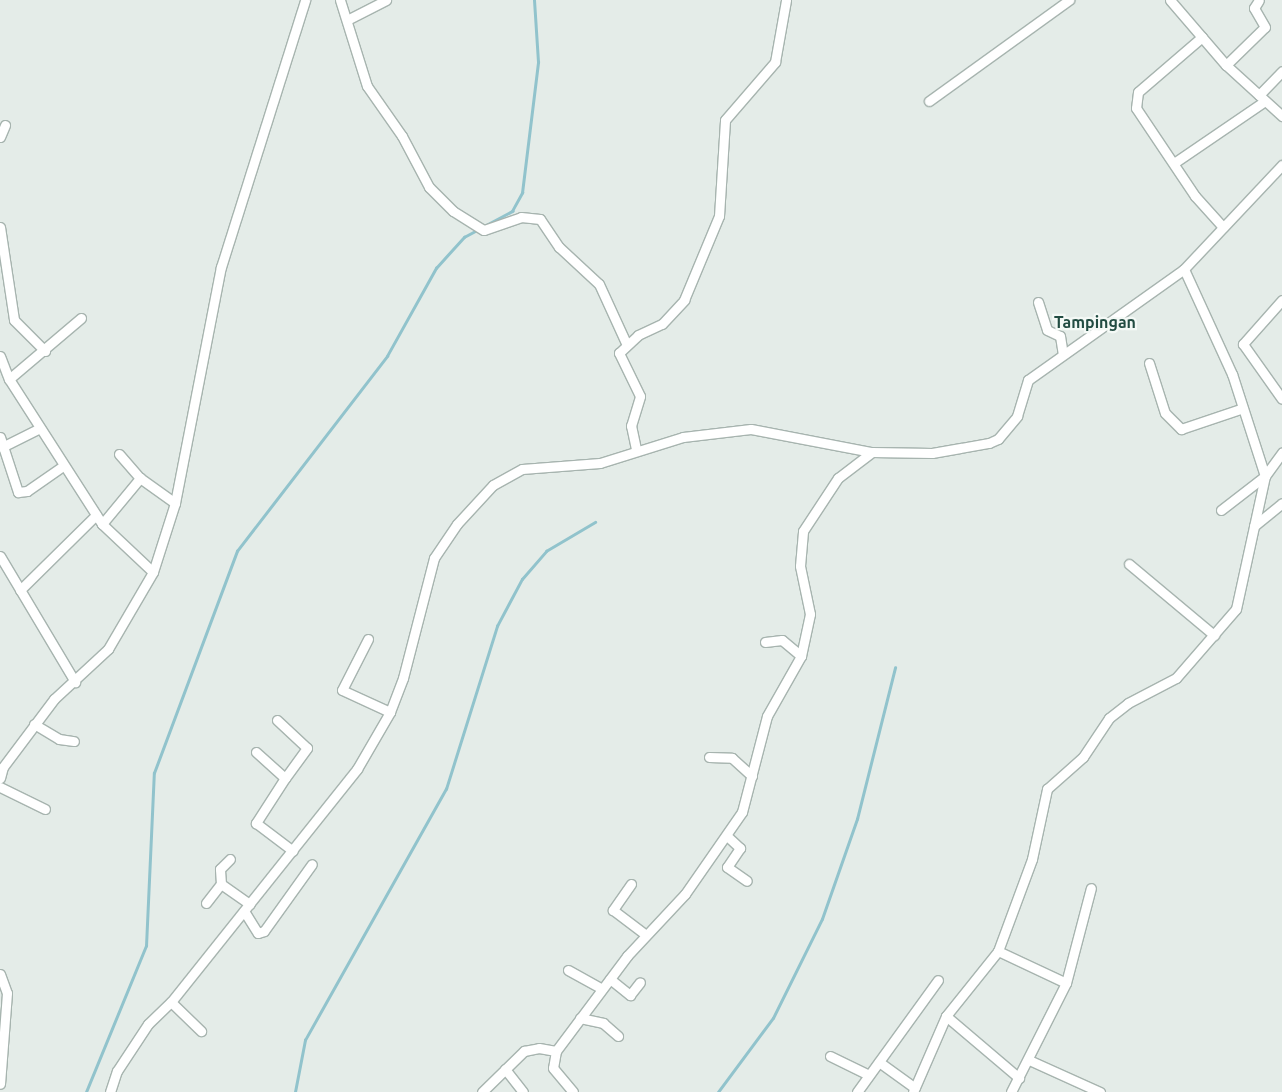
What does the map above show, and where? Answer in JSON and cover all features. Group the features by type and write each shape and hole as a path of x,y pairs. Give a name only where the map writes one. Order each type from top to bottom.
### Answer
{"street":[{"path":"0,778 3,767 34,724 108,649 153,572 175,503 221,267 305,0"},
{"path":"340,0 367,86 402,136 428,187 453,212 484,230 521,216 540,219 559,248 599,284 626,343"},
{"path":"346,20 386,0"},
{"path":"636,448 631,426 640,396 620,358 626,343 662,324 684,300 719,216 725,120 775,62 786,0"},
{"path":"929,101 1068,0"},
{"path":"1170,0 1226,64 1282,116"},
{"path":"1226,64 1265,27 1254,8 1259,0"},
{"path":"1202,37 1145,85 1135,99 1142,121 1223,227"},
{"path":"1174,163 1262,98 1282,71"},
{"path":"0,137 5,125"},
{"path":"110,1092 126,1055 342,792 390,712 416,629 428,571 441,545 473,504 494,485 522,469 600,463 636,448 683,437 751,429 872,452 932,453 998,439 1017,416 1028,380 1184,269 1282,165"},
{"path":"0,228 14,320 45,351"},
{"path":"879,1062 914,1090 946,1016 998,952 1032,858 1047,789 1082,757 1109,718 1128,703 1176,678 1236,609 1264,476 1243,408 1184,269"},
{"path":"1282,300 1242,344 1282,399"},
{"path":"1038,302 1047,330 1060,336 1063,354"},
{"path":"9,379 45,351 81,318"},
{"path":"0,356 9,379 63,466 102,524 153,572"},
{"path":"1149,363 1165,412 1181,429 1243,408"},
{"path":"3,447 40,428"},
{"path":"0,438 18,492 23,494 63,466"},
{"path":"572,1092 553,1068 556,1051 602,989 646,935 685,894 728,836 742,812 767,716 801,656 810,614 800,566 803,531 838,478 872,452"},
{"path":"1221,510 1264,476 1282,453"},
{"path":"119,454 140,478 175,503"},
{"path":"102,524 140,478"},
{"path":"1254,526 1282,503"},
{"path":"20,590 96,515"},
{"path":"0,556 76,682"},
{"path":"1129,564 1214,635"},
{"path":"368,639 342,690 390,712"},
{"path":"765,642 782,640 801,656"},
{"path":"277,720 307,748 256,823 293,851"},
{"path":"34,724 59,739 74,741"},
{"path":"256,752 285,778"},
{"path":"709,758 732,758 752,776"},
{"path":"0,787 45,808"},
{"path":"728,836 740,848 727,867 747,881"},
{"path":"206,903 221,884 220,869 230,858"},
{"path":"221,884 247,907 258,933 264,931 312,864"},
{"path":"631,884 613,910 646,935"},
{"path":"1011,1092 1029,1060 1066,983 1091,888"},
{"path":"998,952 1066,983"},
{"path":"568,970 602,989"},
{"path":"0,974 7,993 0,1084"},
{"path":"610,979 630,995 640,982"},
{"path":"857,1092 938,980"},
{"path":"171,1002 201,1031"},
{"path":"946,1016 1018,1078"},
{"path":"580,1018 603,1023 618,1036"},
{"path":"482,1092 530,1048 556,1051"},
{"path":"830,1056 869,1075"},
{"path":"1029,1060 1100,1092"},
{"path":"505,1069 524,1092"}],"waterway":[{"path":"486,225 512,211 522,193 538,62 534,0"},
{"path":"86,1092 146,946 154,773 237,551 387,356 436,268 464,237 479,229"},
{"path":"295,1092 305,1040 446,789 497,626 522,579 546,551 595,522"},
{"path":"718,1092 773,1018 822,919 857,819 895,668"}],"district":[{"name":"Tampingan","path":"1095,322"}]}
